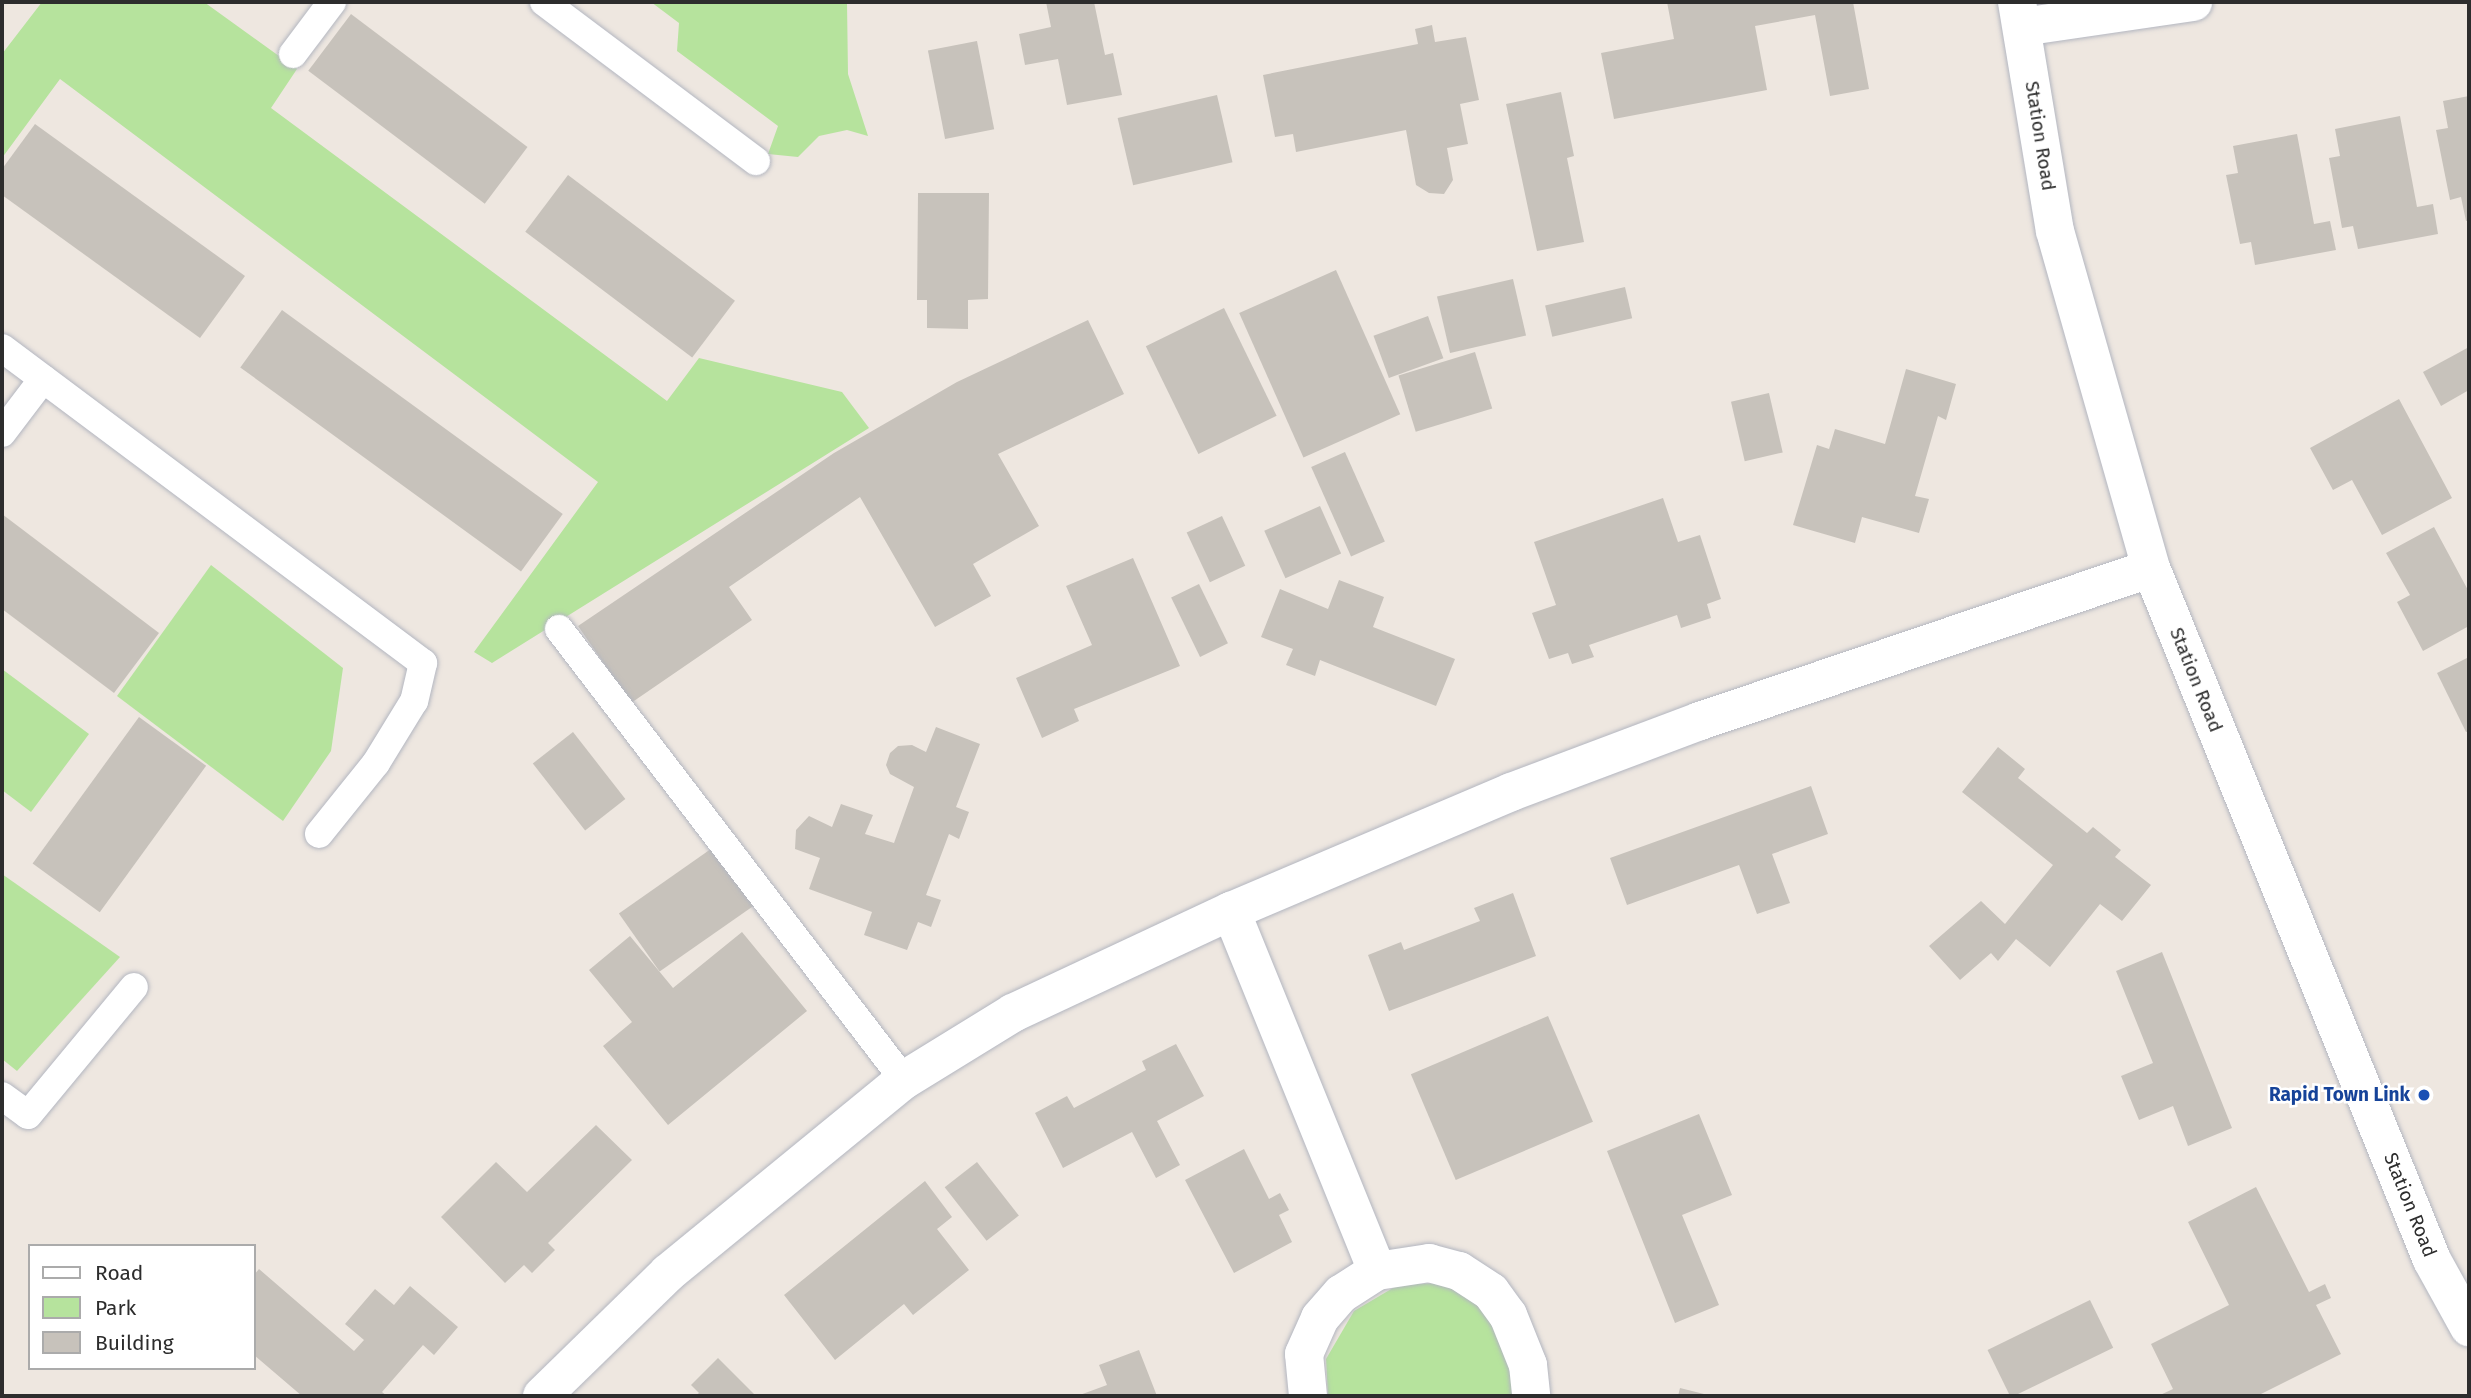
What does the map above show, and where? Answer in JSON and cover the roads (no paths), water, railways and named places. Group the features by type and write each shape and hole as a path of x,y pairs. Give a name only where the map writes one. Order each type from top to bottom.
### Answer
{"street":[{"path":"2020,15 2193,2"},
{"name":"Station Road","path":"2020,15 2055,231 2151,568 2432,1260 2469,1327"},
{"path":"542,1396 667,1273 904,1080 1013,1013 1231,911 1511,792 1700,721 2151,568"},
{"path":"1231,911 1377,1271"},
{"path":"1308,1396 1304,1354 1320,1318 1341,1294 1377,1271 1429,1263 1459,1271 1491,1292 1508,1315 1528,1365 1531,1396"}],"lane":[{"path":"293,54 332,2"},
{"path":"544,2 756,161"},
{"path":"2,348 423,663 414,701 389,742 319,834"},
{"path":"2,433 43,379"},
{"path":"559,629 904,1080"},
{"path":"2,1096 28,1115 134,987"}],"place":[{"name":"Rapid Town Link","path":"2424,1095"}]}
